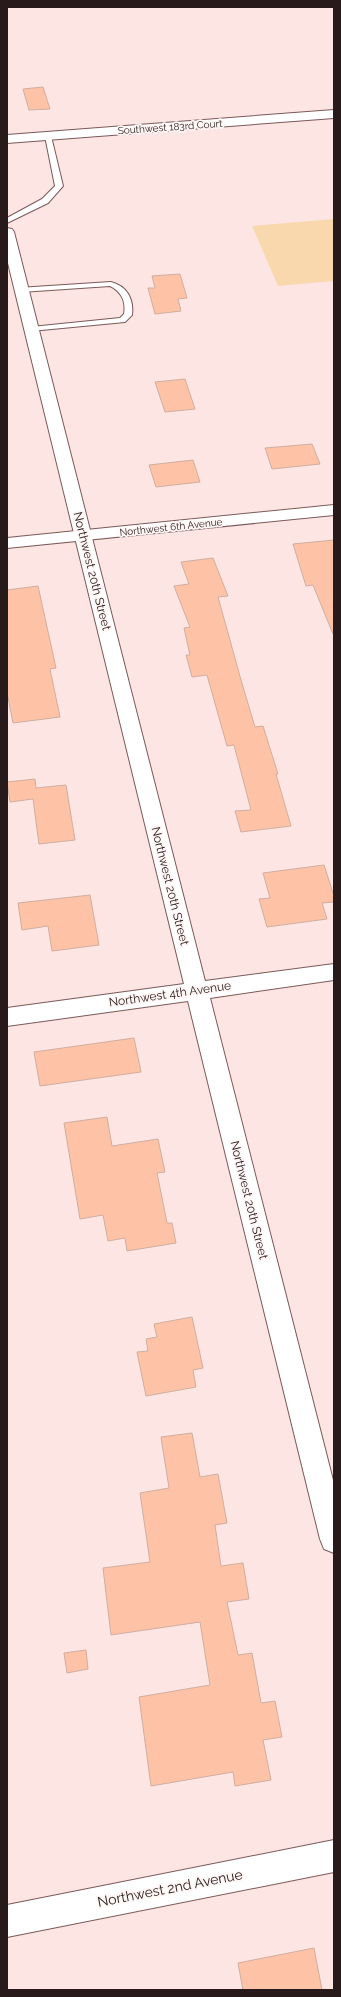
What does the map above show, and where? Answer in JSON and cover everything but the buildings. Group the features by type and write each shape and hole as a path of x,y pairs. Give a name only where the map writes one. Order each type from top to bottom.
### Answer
{"street":[{"name":"Southwest 183rd Court","path":"7,139 334,114"},
{"name":"Northwest 20th Street","path":"7,232 334,1539"},
{"name":"Northwest 6th Avenue","path":"7,543 334,510"},
{"name":"Northwest 4th Avenue","path":"7,1016 334,972"},
{"name":"Northwest 2nd Avenue","path":"7,1921 334,1856"}],"lane":[{"path":"7,221 45,201 59,186 48,136"},
{"path":"22,290 111,284 119,287 129,303 128,316 122,320 31,329"}],"shaded area":[{"path":"334,219 334,281 278,286 252,226"}]}
